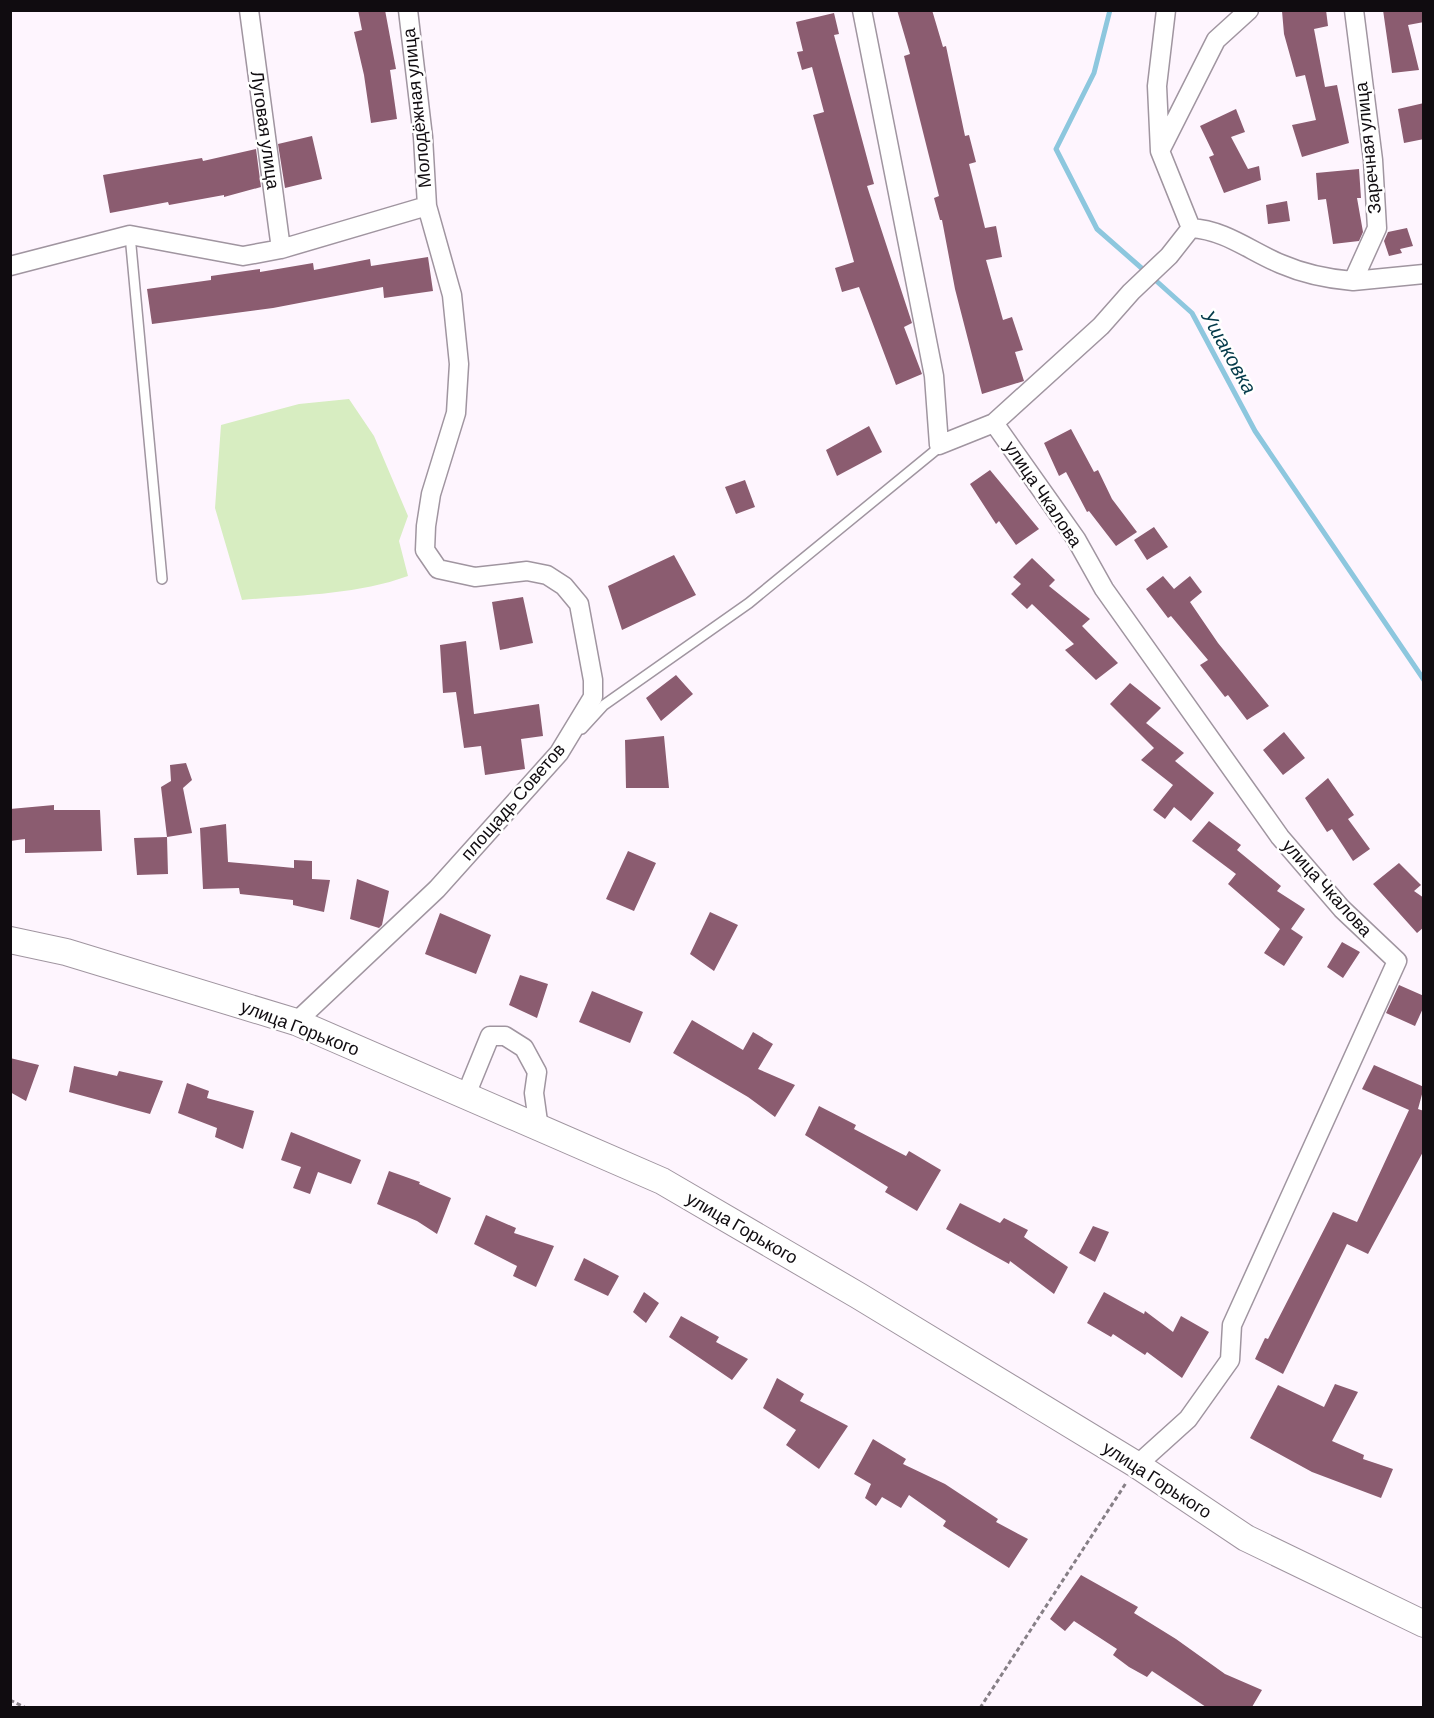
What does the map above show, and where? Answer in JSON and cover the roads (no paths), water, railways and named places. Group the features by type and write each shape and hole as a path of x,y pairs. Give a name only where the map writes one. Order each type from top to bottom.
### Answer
{"main road":[{"name":"улица Горького","path":"10,940 66,952 296,1022 662,1181 859,1296 1137,1465 1246,1538 1424,1623"}],"street":[{"name":"Луговая улица","path":"249,10 282,249"},
{"name":"Молодёжная улица","path":"408,10 423,137 427,206 452,295 459,364 456,413 431,494 426,526 425,549 438,569"},
{"path":"862,10 934,376 939,445"},
{"path":"1166,10 1157,86 1160,151 1191,228"},
{"path":"1160,151 1216,40 1249,10"},
{"name":"Заречная улица","path":"1353,281 1377,228 1373,160 1354,10"},
{"name":"Молодёжная улица","path":"10,266 130,235 243,256 282,249 427,206"},
{"path":"1191,228 1208,229 1281,264 1329,280 1353,281 1424,274"},
{"path":"994,423 1101,326 1131,292 1169,256 1191,228"},
{"name":"улица Чкалова","path":"939,445 994,423 1076,539 1104,589 1280,837 1342,909 1397,961 1232,1325 1230,1360 1188,1419 1137,1465"},
{"name":"площадь Советов","path":"296,1022 437,889 560,753 592,697 594,680 579,604 564,586 547,575 527,572 475,577 438,569"},
{"path":"461,1095 471,1085 490,1036 505,1036 525,1048 537,1072 534,1094 540,1129"}],"lane":[{"path":"130,235 162,579"},
{"path":"560,753 604,705 749,603 942,445 939,445"}],"waterway":[{"name":"Ушаковка","path":"1110,10 1094,73 1056,149 1097,229 1146,272"},
{"name":"Ушаковка","path":"1153,278 1192,313 1255,431 1424,680"}]}
